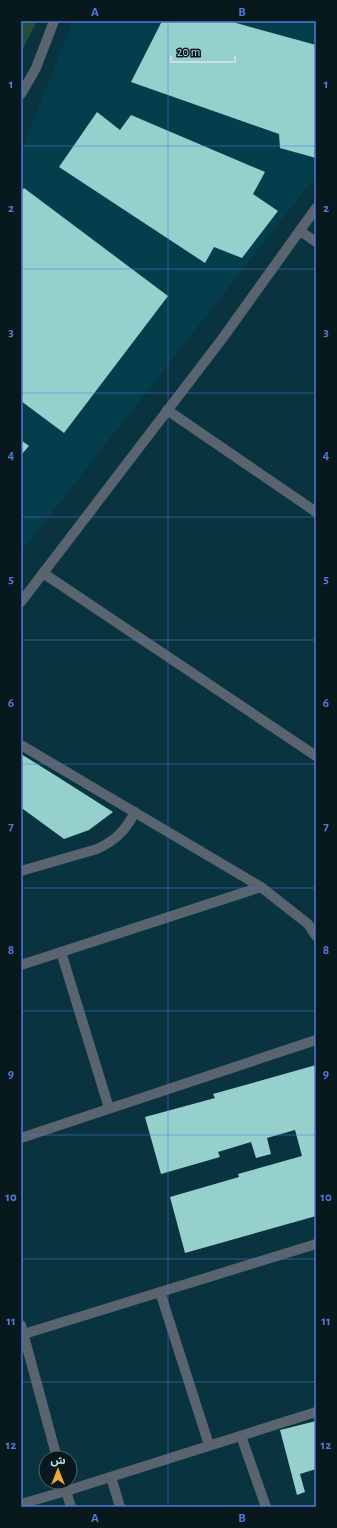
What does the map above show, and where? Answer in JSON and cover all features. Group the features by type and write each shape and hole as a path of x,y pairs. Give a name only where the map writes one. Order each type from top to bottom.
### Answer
{"street":[{"path":"21,94 36,68 54,21"},
{"path":"21,602 222,339 316,208"},
{"path":"300,231 316,242"},
{"path":"167,410 316,512"},
{"path":"43,573 316,756"},
{"path":"21,745 261,887 308,924 316,936"},
{"path":"21,871 106,845 121,833 129,824 135,812"},
{"path":"21,964 261,887"},
{"path":"61,952 109,1108"},
{"path":"21,1138 316,1040"},
{"path":"55,1450 22,1329 160,1292 316,1244"},
{"path":"160,1292 209,1445"},
{"path":"78,1483 111,1476 316,1412"},
{"path":"241,1436 266,1507"},
{"path":"111,1476 120,1507"},
{"path":"21,1504 54,1490"},
{"path":"65,1490 71,1507"}],"shaded area":[{"path":"73,21 316,21 316,173 308,186 21,552 21,151"}],"green space":[{"path":"21,21 37,21 21,52"}],"building":[{"path":"162,21 229,21 316,45 316,158 280,148 279,134 131,82"},
{"path":"97,112 120,130 131,115 265,172 253,194 278,211 242,258 214,247 205,263 59,167"},
{"path":"24,188 168,296 64,433 21,401 21,192"},
{"path":"21,440 29,446 21,455"},
{"path":"21,754 113,812 89,830 64,839 23,809 21,812"},
{"path":"316,1065 316,1216 185,1253 170,1197 239,1177 238,1174 302,1156 295,1130 267,1138 271,1154 256,1158 251,1142 218,1152 220,1157 161,1174 145,1117 215,1098 213,1094"},
{"path":"316,1421 316,1469 300,1474 305,1492 297,1495 280,1430"}]}
